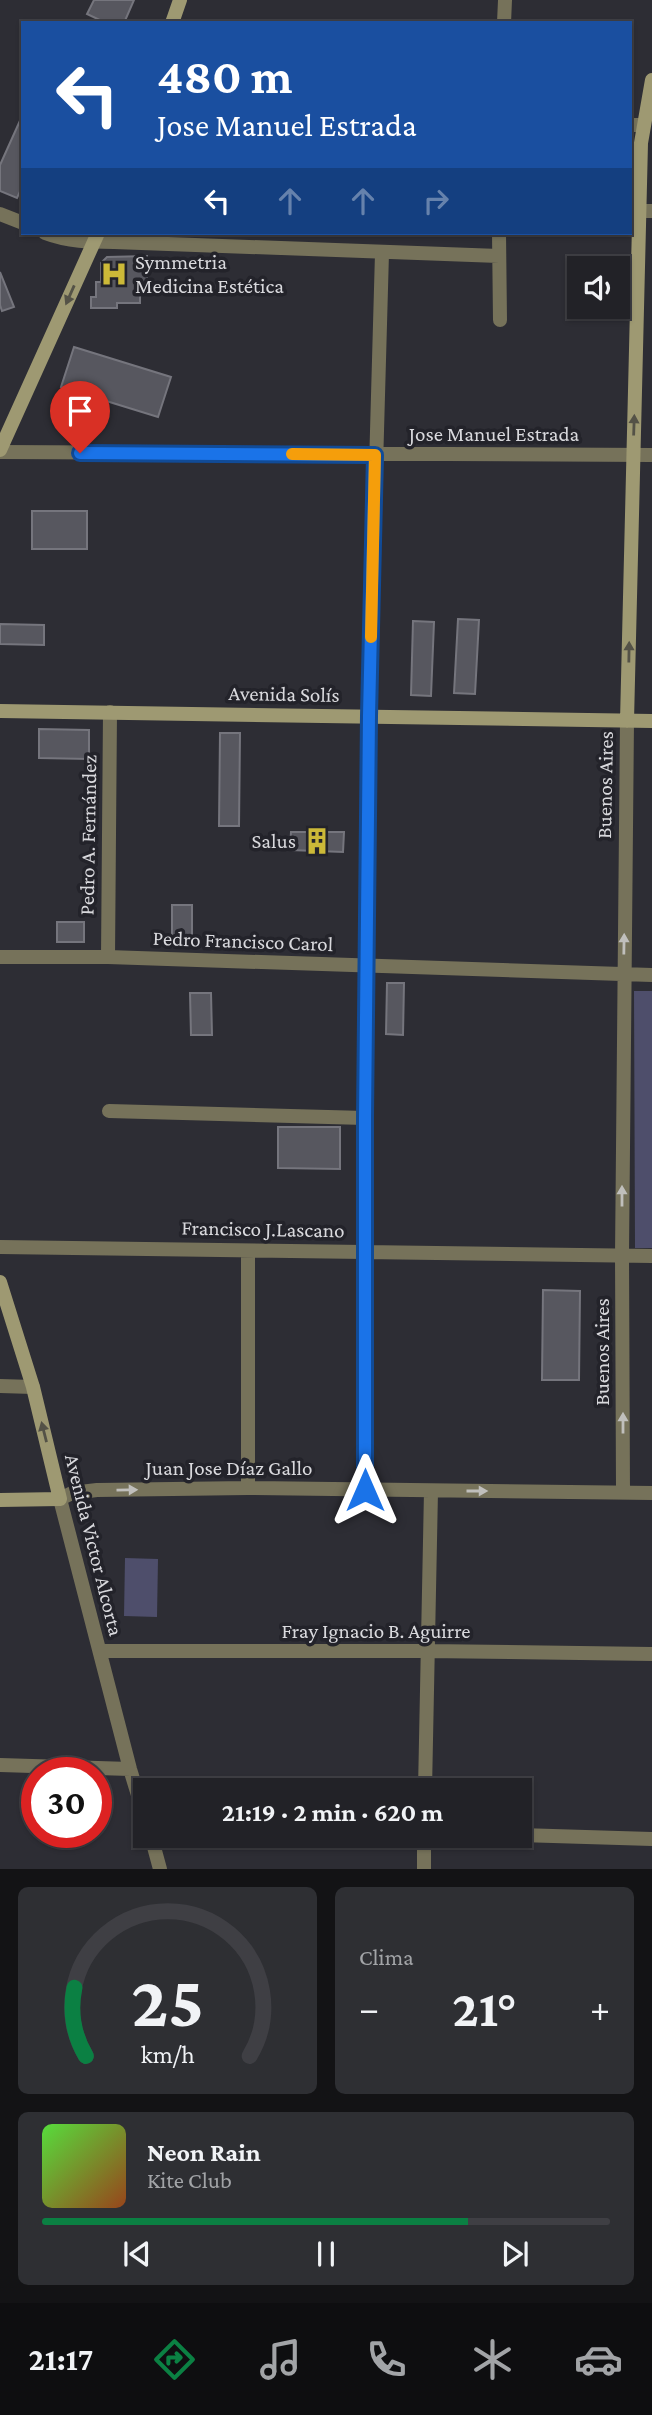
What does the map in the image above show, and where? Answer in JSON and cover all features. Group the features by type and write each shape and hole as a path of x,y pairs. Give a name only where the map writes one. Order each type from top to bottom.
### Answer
{"main road":[{"path":"173,21 180,0"},
{"name":"Buenos Aires","path":"627,720 633,455 646,211 636,125 652,80"},
{"path":"0,451 96,237"},
{"name":"Avenida Solís","path":"0,711 652,721"},
{"name":"Avenida Victor Alcorta","path":"0,1282 33,1387 60,1499"},
{"path":"0,1500 60,1499"}],"street":[{"path":"504,21 505,0"},
{"path":"0,214 21,222"},
{"path":"50,235 64,240 96,237 382,253 499,256"},
{"path":"499,235 500,320"},
{"path":"365,1490 364,1251 369,716 382,253"},
{"name":"Jose Manuel Estrada","path":"0,451 652,455"},
{"name":"Pedro A. Fernández","path":"108,957 110,712"},
{"name":"Buenos Aires","path":"623,1491 622,1255 627,720"},
{"name":"Pedro Francisco Carol","path":"0,957 108,957 652,975"},
{"path":"109,1111 365,1118"},
{"name":"Francisco J.Lascano","path":"0,1247 652,1256"},
{"path":"248,1251 248,1488"},
{"path":"0,1385 33,1387"},
{"name":"Juan Jose Díaz Gallo","path":"60,1499 72,1493 97,1490 248,1488 652,1493"},
{"path":"425,1778 430,1491"},
{"name":"Avenida Victor Alcorta","path":"60,1499 133,1779"},
{"name":"Fray Ignacio B. Aguirre","path":"100,1651 652,1654"},
{"path":"0,1765 130,1769"},
{"path":"532,1835 652,1839"},
{"path":"154,1848 160,1869"},
{"path":"424,1848 424,1869"}],"shaded area":[{"path":"634,991 652,991 652,1248 635,1248"},
{"path":"125,1558 158,1559 157,1617 124,1616"}],"building":[{"path":"94,0 134,0 125,21 102,21 87,14"},
{"path":"21,118 21,189 17,198 0,191 0,165"},
{"path":"147,256 147,282 140,282 140,303 117,303 117,308 91,308 91,297 96,297 96,282 101,282 101,263 107,257"},
{"path":"0,272 14,307 2,311 0,305"},
{"path":"74,347 171,377 158,417 61,387"},
{"path":"32,511 87,511 87,549 32,549"},
{"path":"458,619 479,620 475,694 454,693"},
{"path":"413,621 434,622 431,696 411,695"},
{"path":"0,624 44,625 44,645 0,644"},
{"path":"39,729 89,730 89,759 39,758"},
{"path":"220,733 240,733 239,826 219,826"},
{"name":"Salus","path":"291,832 344,832 343,852 290,850"},
{"path":"172,905 192,905 192,947 172,947"},
{"path":"57,922 84,922 84,942 57,942"},
{"path":"387,983 404,983 403,1035 386,1034"},
{"path":"190,993 211,993 212,1035 191,1035"},
{"path":"278,1127 340,1127 340,1169 278,1168"},
{"path":"543,1290 580,1291 579,1380 542,1380"}],"slow traffic":[{"path":"292,454 375,455 371,637"}],"place":[{"name":"Symmetria Medicina Estética","path":"114,274"},
{"name":"Salus","path":"317,841"}],"route":[{"path":"80,453 375,455 365,1118 365,1490"}]}
